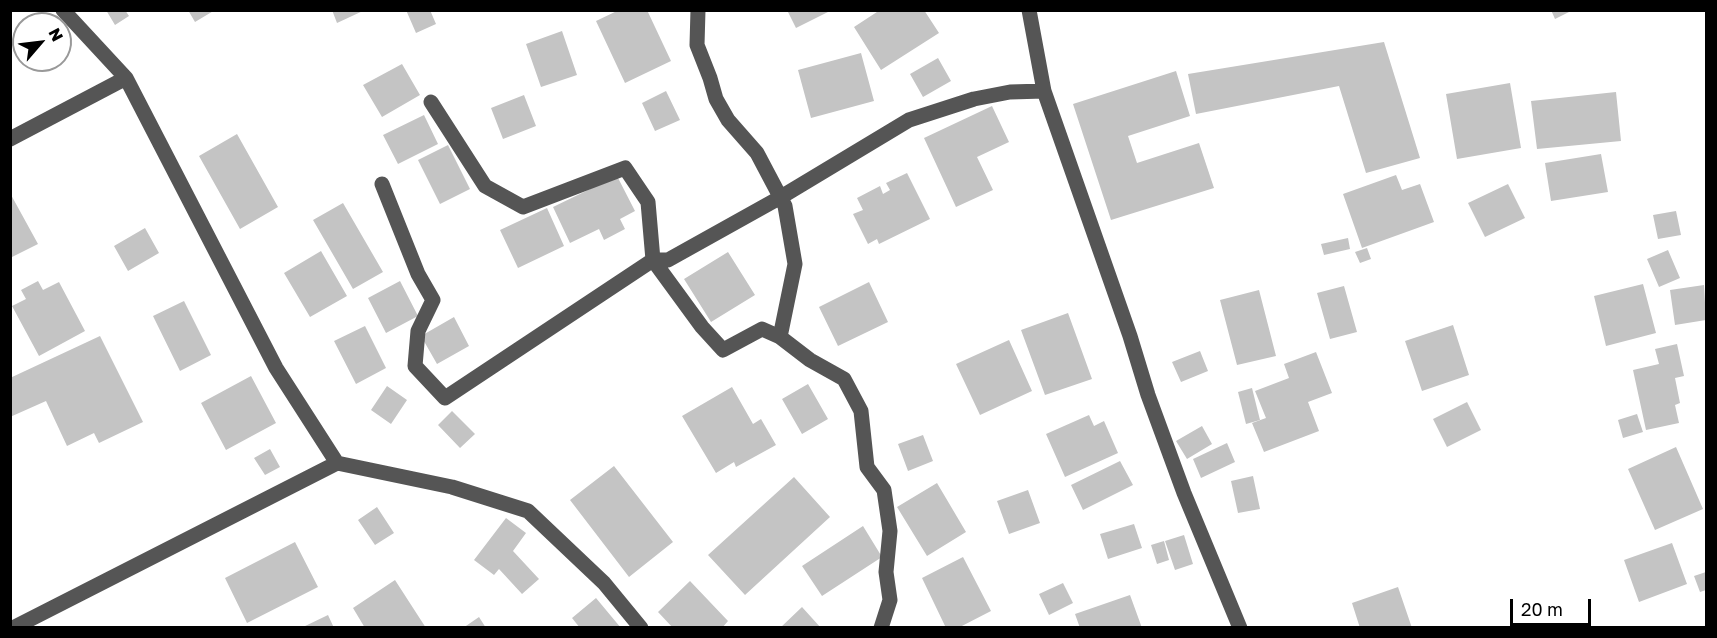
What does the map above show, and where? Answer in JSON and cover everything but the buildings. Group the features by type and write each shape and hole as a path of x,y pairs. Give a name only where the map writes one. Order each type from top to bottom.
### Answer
{"street":[{"path":"63,10 126,78 276,368 337,463"},
{"path":"698,10 697,45 716,99 728,120 757,153 785,206 795,264 780,337"},
{"path":"1029,10 1044,91 1152,406 1184,493 1240,627"},
{"path":"10,139 126,78"},
{"path":"382,184 418,274 433,300 418,331 415,366 445,398 653,261 668,260 781,197 909,120 974,99 1001,93 1044,91"},
{"path":"431,102 485,186 523,207 625,168 648,202 653,261 702,327 723,350 762,329 780,337 810,360 844,379 861,411 867,467 884,490 890,531 886,572 890,600 881,627"},
{"path":"13,627 337,463 452,488 528,511 604,583 641,627"}]}
